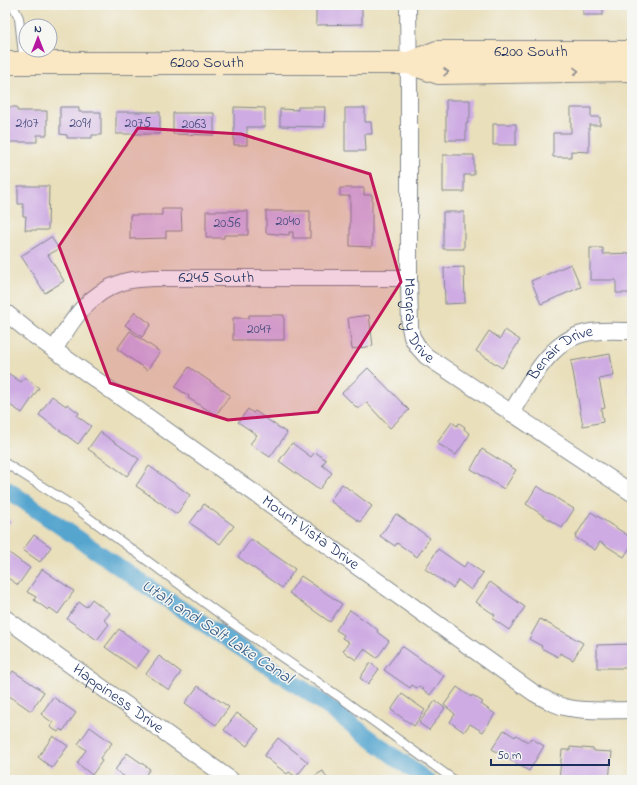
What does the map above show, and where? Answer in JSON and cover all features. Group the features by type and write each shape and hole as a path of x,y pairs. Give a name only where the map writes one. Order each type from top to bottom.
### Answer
{"main road":[{"name":"6200 South","path":"409,63 437,52 632,52"},
{"name":"6200 South","path":"14,63 409,63 439,72 632,70"}],"street":[{"name":"Margray Drive","path":"408,5 409,278 410,327 412,337 426,356 632,493"},
{"name":"6245 South","path":"54,350 73,318 83,307 94,297 124,281 153,278 409,278"},
{"name":"Mount Vista Drive","path":"5,312 54,350 534,693 550,702 568,708 590,710 632,710"},
{"name":"Benair Drive","path":"511,413 550,355 561,344 576,336 590,332 632,331"},
{"name":"Happiness Drive","path":"5,618 231,780"}],"lane":[{"path":"13,5 19,18 14,63"},
{"path":"5,463 70,504 232,623 341,698 454,780"}],"highlighted area":[{"path":"138,128 241,134 370,174 401,282 318,412 228,420 110,383 59,246"}],"building":[{"path":"330,5 362,5 362,24 316,25 316,7 330,7"},
{"path":"583,5 603,5 603,15 583,15"},
{"path":"446,100 470,100 470,118 468,118 468,123 466,123 466,140 446,140"},
{"path":"7,107 17,107 17,111 47,111 47,135 37,135 37,142 7,142"},
{"path":"60,107 79,107 79,112 101,112 101,135 92,135 92,138 67,138 67,135 60,134"},
{"path":"234,107 265,108 265,127 247,127 247,145 234,145"},
{"path":"298,107 325,107 324,127 280,126 280,109 298,110"},
{"path":"345,108 365,108 365,122 371,122 372,134 365,134 366,151 345,151"},
{"path":"571,108 591,108 591,117 600,117 600,125 589,125 589,152 571,151 571,157 553,157 553,133 571,133"},
{"path":"116,112 160,112 160,134 116,134"},
{"path":"173,113 214,113 214,135 173,134"},
{"path":"493,124 516,124 516,145 493,145"},
{"path":"443,155 474,155 474,175 464,175 464,192 443,192"},
{"path":"18,186 49,186 48,230 25,230 26,216 23,216 23,204 18,204"},
{"path":"340,188 364,188 364,195 372,195 372,247 350,246 350,196 340,196"},
{"path":"162,209 181,209 182,231 166,231 166,238 130,239 130,215 162,215"},
{"path":"206,211 248,211 248,235 224,235 224,238 206,238"},
{"path":"266,211 310,211 310,238 293,238 293,232 289,232 289,235 266,233"},
{"path":"443,212 464,212 464,249 443,249"},
{"path":"51,237 59,249 48,255 64,281 45,293 21,256"},
{"path":"590,248 603,248 603,254 632,253 632,293 616,293 616,280 590,280"},
{"path":"571,264 581,287 541,304 531,281"},
{"path":"464,267 465,303 445,304 444,268"},
{"path":"135,312 151,324 142,337 125,325"},
{"path":"249,315 284,315 284,340 233,340 233,318 249,318"},
{"path":"369,315 373,346 352,349 348,318"},
{"path":"505,330 520,340 502,368 476,351 489,331 500,339"},
{"path":"130,331 160,352 147,370 117,349"},
{"path":"610,354 614,376 599,379 605,408 601,409 603,422 583,426 571,361"},
{"path":"189,367 230,395 216,415 188,398 189,396 175,387"},
{"path":"368,368 409,410 390,428 366,402 358,409 342,393"},
{"path":"630,368 632,368 632,393 630,393"},
{"path":"5,371 21,382 25,377 39,388 22,413 5,402"},
{"path":"52,396 66,406 67,404 79,413 77,416 91,426 78,444 39,415"},
{"path":"248,409 253,413 255,411 287,433 270,457 250,444 257,435 238,422"},
{"path":"452,422 457,426 459,423 465,427 464,429 470,434 456,455 437,443"},
{"path":"100,432 139,459 127,476 88,449"},
{"path":"292,443 311,457 315,452 326,460 322,465 332,473 319,490 279,461"},
{"path":"482,449 516,470 504,489 471,469"},
{"path":"149,466 190,495 177,514 136,486"},
{"path":"342,484 372,506 360,522 330,501"},
{"path":"537,486 574,509 562,528 526,504"},
{"path":"204,504 234,526 220,544 190,523"},
{"path":"591,512 632,538 632,544 624,557 600,542 595,550 575,537"},
{"path":"396,514 430,538 417,557 397,543 395,546 380,536"},
{"path":"5,517 11,521 5,530"},
{"path":"34,535 51,547 40,562 23,550"},
{"path":"251,539 295,569 282,588 238,557"},
{"path":"438,549 464,567 467,562 483,573 471,590 458,580 453,588 425,569"},
{"path":"5,550 30,568 18,585 5,576"},
{"path":"42,569 74,591 58,614 50,608 48,610 34,600 36,597 27,592"},
{"path":"301,576 342,604 330,622 289,593"},
{"path":"490,582 525,607 509,630 493,619 495,615 476,602"},
{"path":"92,599 110,613 104,620 109,624 97,640 67,619 79,602 86,607"},
{"path":"350,610 378,630 377,632 389,641 377,658 364,649 356,660 343,651 349,642 342,638 344,635 336,630"},
{"path":"540,619 583,643 573,660 560,653 558,657 541,648 542,646 529,639"},
{"path":"119,629 149,651 136,669 105,647"},
{"path":"632,644 632,673 630,673 630,668 597,668 597,645"},
{"path":"402,646 444,676 430,695 419,686 417,688 412,685 410,688 384,670"},
{"path":"159,656 181,672 169,690 146,674"},
{"path":"370,663 379,669 368,684 360,678"},
{"path":"13,671 44,692 31,711 5,693 5,682"},
{"path":"198,686 229,707 216,725 185,703"},
{"path":"457,687 471,697 472,695 483,702 481,704 495,714 483,732 470,724 464,732 450,722 455,714 444,705"},
{"path":"402,694 425,710 414,726 391,710"},
{"path":"53,697 76,713 63,731 60,729 58,732 50,727 53,723 41,714"},
{"path":"435,701 445,708 429,730 419,723"},
{"path":"237,713 259,729 247,746 224,730"},
{"path":"90,727 112,743 100,758 102,761 92,775 77,763 86,750 78,744"},
{"path":"504,730 515,737 516,735 528,742 531,738 544,746 529,771 492,749"},
{"path":"53,736 68,746 52,768 38,757"},
{"path":"278,738 308,762 296,777 289,772 287,774 264,756"},
{"path":"570,747 612,752 609,780 559,780 562,750 570,750"},
{"path":"127,753 150,769 142,780 129,780 115,770"},
{"path":"323,771 328,780 308,780"}],"waterway":[{"name":"Utah and Salt Lake Canal","path":"5,488 151,589 312,695 426,780"}]}
